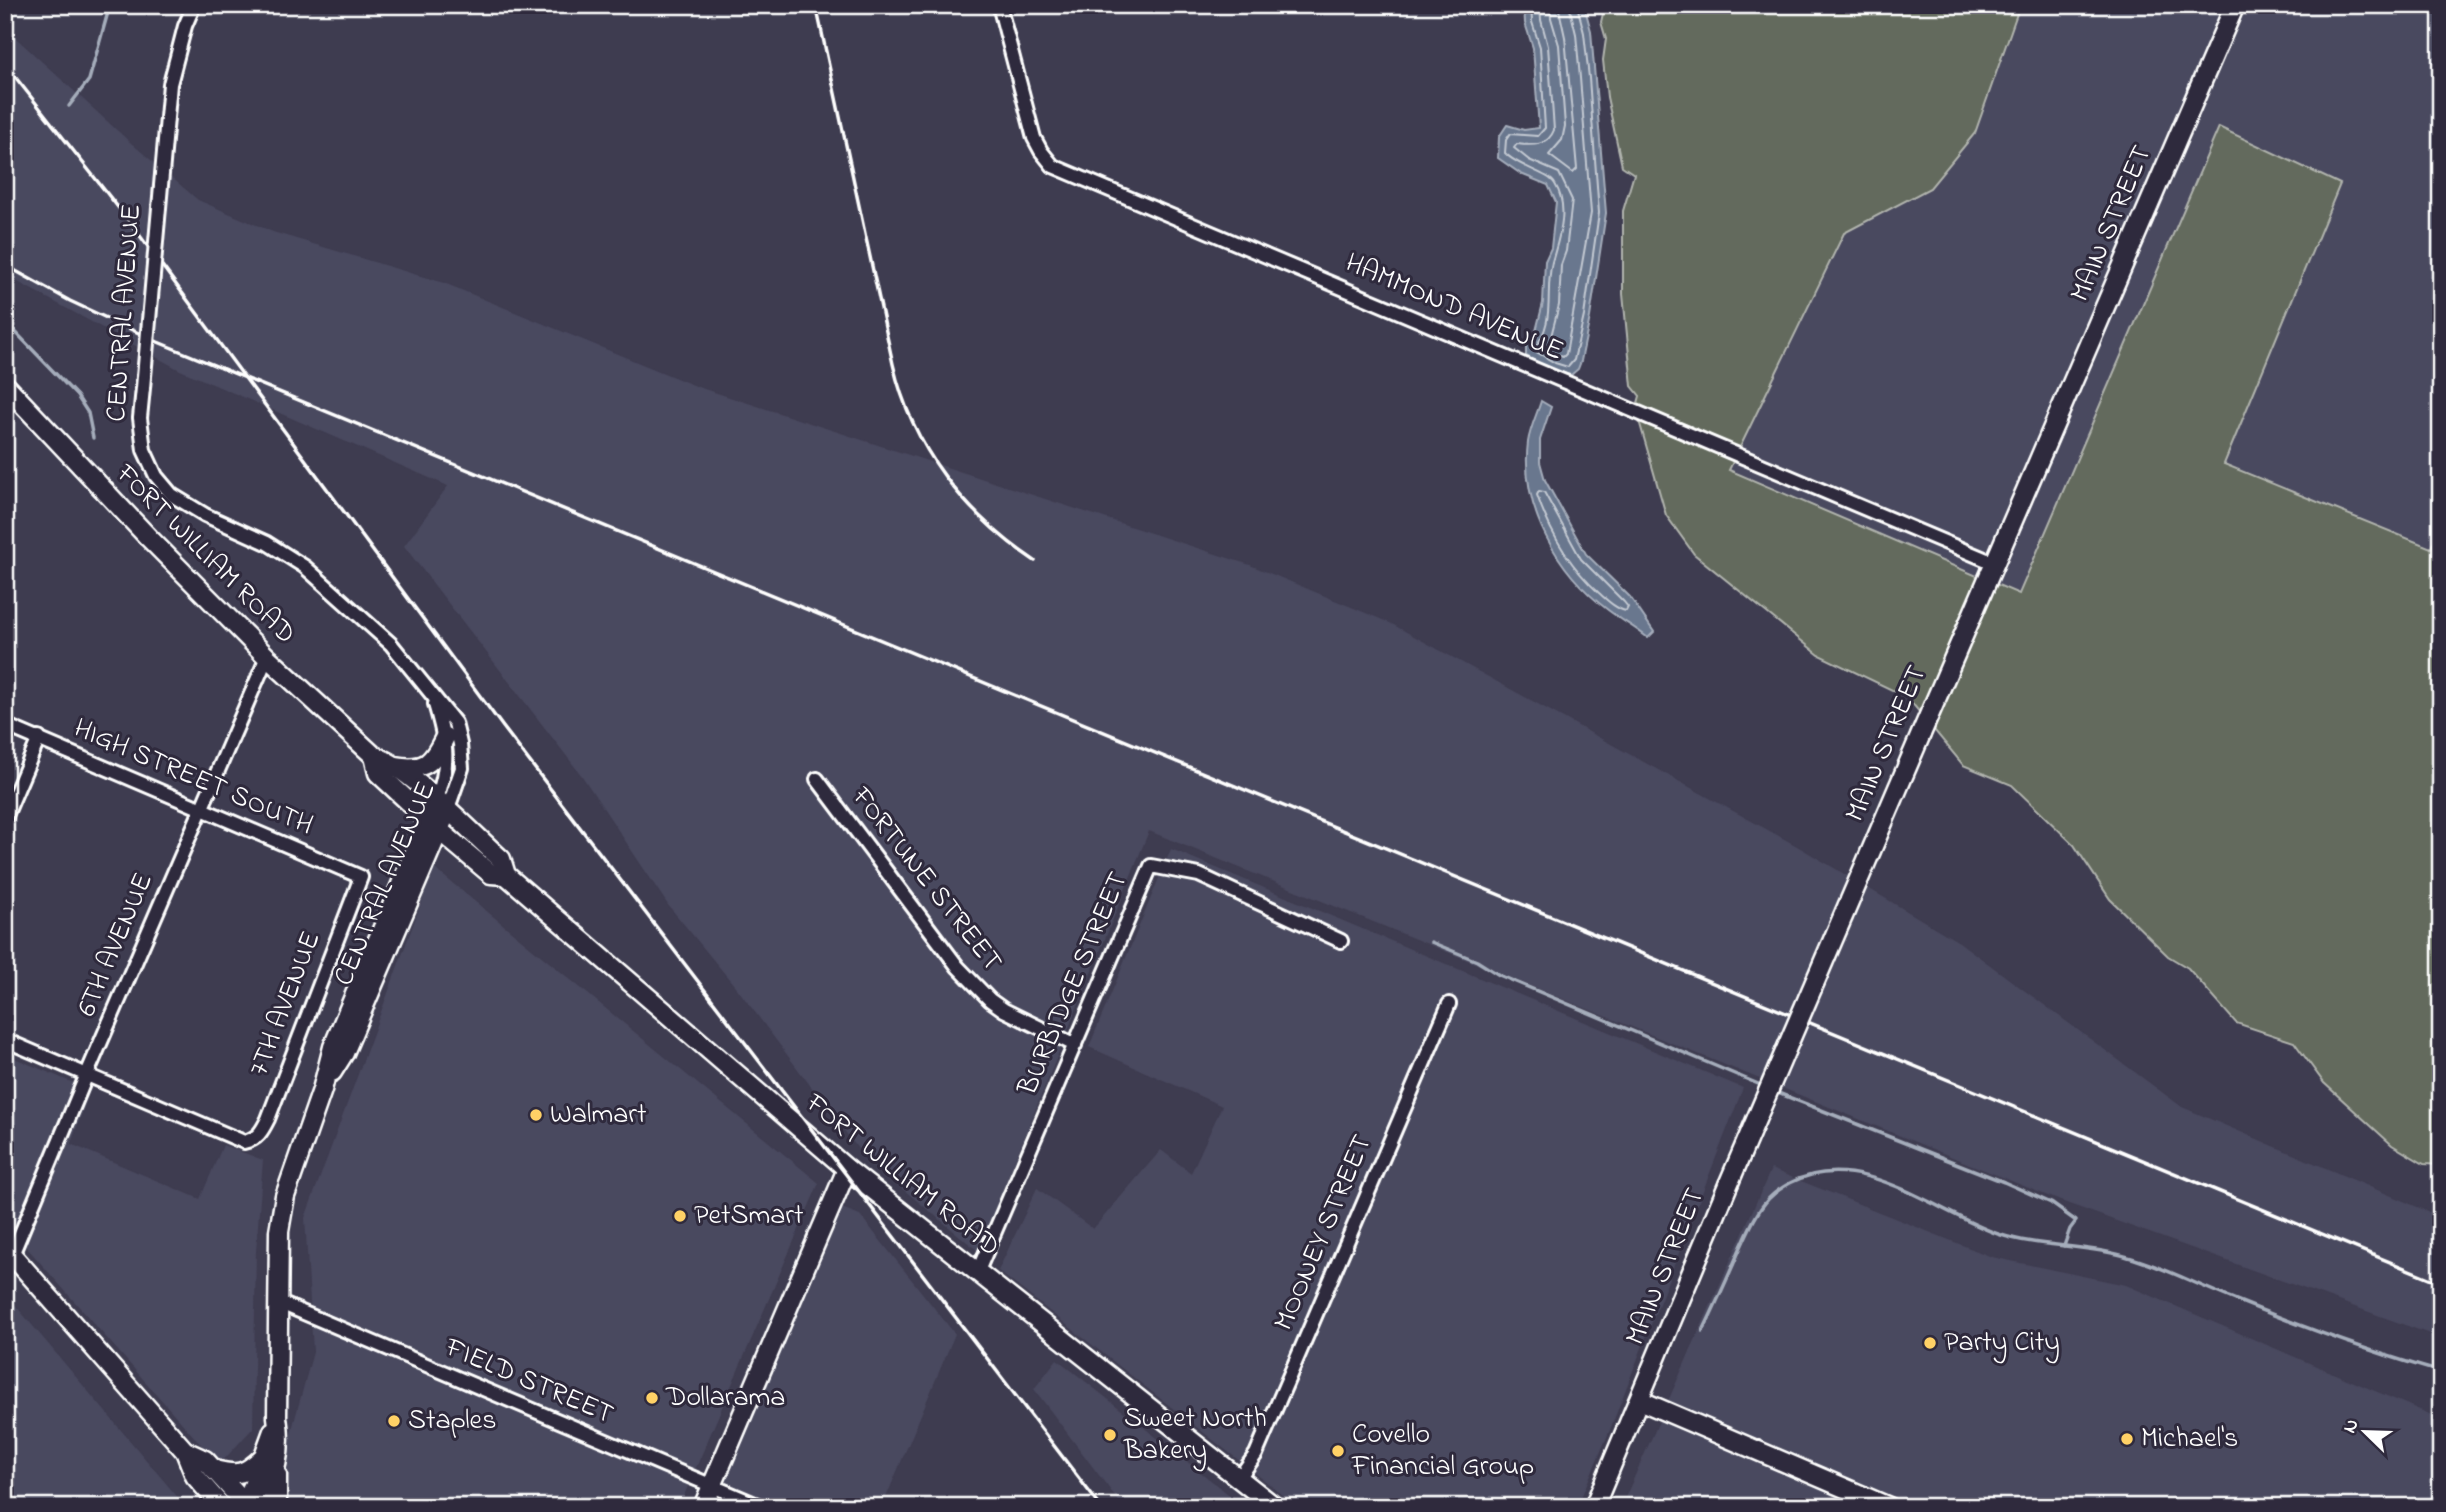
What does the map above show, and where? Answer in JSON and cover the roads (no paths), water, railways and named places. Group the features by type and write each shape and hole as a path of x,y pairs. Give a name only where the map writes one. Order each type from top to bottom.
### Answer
{"main road":[{"name":"MAIN STREET","path":"1594,1507 1728,1185 2235,5"},
{"name":"FORT WILLIAM ROAD","path":"5,385 149,538 267,657 374,756 388,760 501,859 506,875 847,1169 1275,1507"},
{"path":"395,766 418,768 427,764 437,755 444,737"},
{"name":"FORT WILLIAM ROAD","path":"374,756 378,773 434,825 491,874 506,875"},
{"name":"CENTRAL AVENUE","path":"248,1506 272,1459 277,1417 281,1213 322,1090 333,1046 442,806"},
{"path":"703,1507 847,1169"},
{"path":"9,1251 185,1451 195,1476 222,1507"},
{"path":"1639,1400 1889,1507"},
{"path":"185,1451 205,1460 248,1506"},
{"path":"214,1470 235,1475 272,1459 277,1507"}],"street":[{"name":"CENTRAL AVENUE","path":"194,5 185,26 170,84 143,388 141,418 144,450 156,476 172,495 205,515 267,543 306,567 391,644 455,723 462,768 442,806"},
{"name":"HAMMOND AVENUE","path":"999,5 1034,138 1053,166 1994,563"},
{"name":"6TH AVENUE","path":"9,1251 267,657"},
{"name":"CENTRAL AVENUE","path":"433,696 447,759 442,806"},
{"name":"HIGH STREET SOUTH","path":"5,725 361,877"},
{"path":"5,818 38,738"},
{"name":"FORTUNE STREET","path":"817,779 958,967 982,992 1004,1010 1075,1045"},
{"name":"BURBIDGE STREET","path":"978,1271 1151,866 1199,875 1341,941"},
{"name":"7TH AVENUE","path":"87,1074 244,1142 253,1140 261,1133 268,1119 361,877"},
{"name":"MOONEY STREET","path":"1239,1478 1256,1454 1449,1004"},
{"path":"5,1040 87,1074"},
{"name":"FIELD STREET","path":"278,1302 762,1507"}],"water":[{"path":"1524,5 1584,5 1591,31 1606,213 1581,361 1578,369 1571,375 1553,370 1526,356 1526,345 1534,339 1543,303 1545,261 1551,248 1556,202 1548,185 1521,174 1498,158 1499,137 1507,125 1524,130 1539,128 1533,48 1525,23"},
{"path":"1541,401 1551,407 1540,440 1540,462 1545,480 1586,554 1630,597 1654,632 1648,638 1608,610 1573,577 1558,557 1536,514 1527,466 1528,442"}],"waterway":[{"path":"69,106 89,80 110,5"},
{"path":"5,321 77,396 88,413 93,438"},
{"path":"5,335 12,329"},
{"path":"1431,942 1477,961 1499,975 1763,1086"},
{"path":"1773,1091 2051,1203 2076,1221 2064,1246"},
{"path":"1703,1331 1751,1225 1767,1200 1790,1183 1817,1174 1843,1173 1870,1177 1896,1186 1998,1234 2030,1242 2112,1253 2141,1261 2309,1328 2441,1372"}],"railway":[{"path":"816,5 893,364 913,424 928,451 964,500 986,522 1035,561"},
{"path":"5,64 132,225 503,727 1101,1507"},
{"path":"5,265 70,301 158,342 2441,1283"}],"place":[{"name":"Walmart","path":"536,1115"},
{"name":"PetSmart","path":"680,1216"},
{"name":"Party City","path":"1930,1343"},
{"name":"Dollarama","path":"652,1398"},
{"name":"Staples","path":"394,1421"},
{"name":"Sweet North Bakery","path":"1110,1435"},
{"name":"Michael's","path":"2127,1439"},
{"name":"Covello Financial Group","path":"1338,1451"}]}
